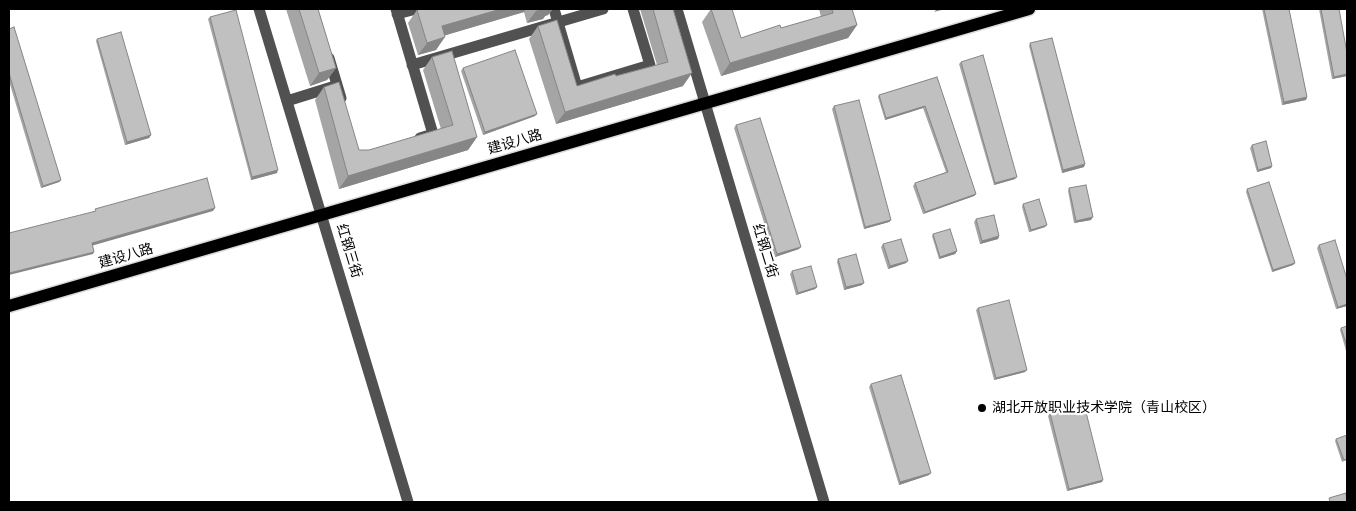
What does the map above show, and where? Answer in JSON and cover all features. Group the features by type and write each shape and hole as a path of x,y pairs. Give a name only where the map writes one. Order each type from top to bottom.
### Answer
{"main road":[{"name":"建设八路","path":"9,306 1029,9"}],"street":[{"name":"红钢三街","path":"259,9 408,502"},
{"path":"405,142 433,134 397,11 416,9"},
{"path":"554,9 577,87 650,65 634,9"},
{"path":"412,65 603,9"},
{"name":"红钢二街","path":"677,9 824,502"},
{"path":"326,47 345,112"},
{"path":"287,100 337,85"}],"building":[{"path":"299,9 318,9 336,68 319,73"},
{"path":"501,9 442,26 445,37 427,43 417,10"},
{"path":"653,9 673,9 692,73 565,112 538,26 557,20 577,86 615,74 616,76 668,62"},
{"path":"711,9 732,9 741,38 780,25 781,28 833,13 832,9 852,9 857,25 730,63"},
{"path":"1264,9 1289,9 1307,97 1284,102"},
{"path":"1321,9 1339,9 1347,53 1347,74 1334,77"},
{"path":"236,10 278,170 252,177 210,17"},
{"path":"14,27 61,180 43,186 9,73 9,29"},
{"path":"121,32 151,135 127,142 97,39"},
{"path":"1052,38 1085,164 1063,170 1030,43"},
{"path":"515,50 537,114 485,132 463,68"},
{"path":"452,51 477,137 348,176 324,87 339,82 359,150 369,150 453,125 432,57"},
{"path":"983,55 1017,177 995,183 961,62"},
{"path":"937,77 976,194 925,212 915,183 948,172 925,106 886,118 879,95"},
{"path":"859,100 891,220 865,227 834,106"},
{"path":"760,118 801,247 777,254 736,125"},
{"path":"1266,141 1272,166 1258,170 1252,145"},
{"path":"207,178 215,208 92,243 94,252 9,273 9,233 96,211 95,209"},
{"path":"1269,182 1295,263 1273,270 1247,189"},
{"path":"1086,185 1093,217 1076,221 1069,188"},
{"path":"1039,199 1047,225 1031,230 1023,204"},
{"path":"994,215 999,236 982,241 976,219"},
{"path":"950,229 957,251 940,257 933,234"},
{"path":"901,239 908,261 890,266 883,244"},
{"path":"1335,240 1347,279 1347,304 1338,307 1319,245"},
{"path":"856,254 864,283 846,287 838,259"},
{"path":"811,266 817,287 798,293 792,271"},
{"path":"1009,300 1027,370 996,378 978,308"},
{"path":"1347,326 1347,346 1341,328"},
{"path":"901,375 931,473 900,482 871,384"},
{"path":"1084,404 1103,480 1069,489 1050,413"},
{"path":"1347,435 1347,459 1344,460 1336,439"},
{"path":"1346,493 1347,502 1330,502 1329,498"}],"place":[{"name":"湖北开放职业技术学院（青山校区）","path":"982,408"}]}
